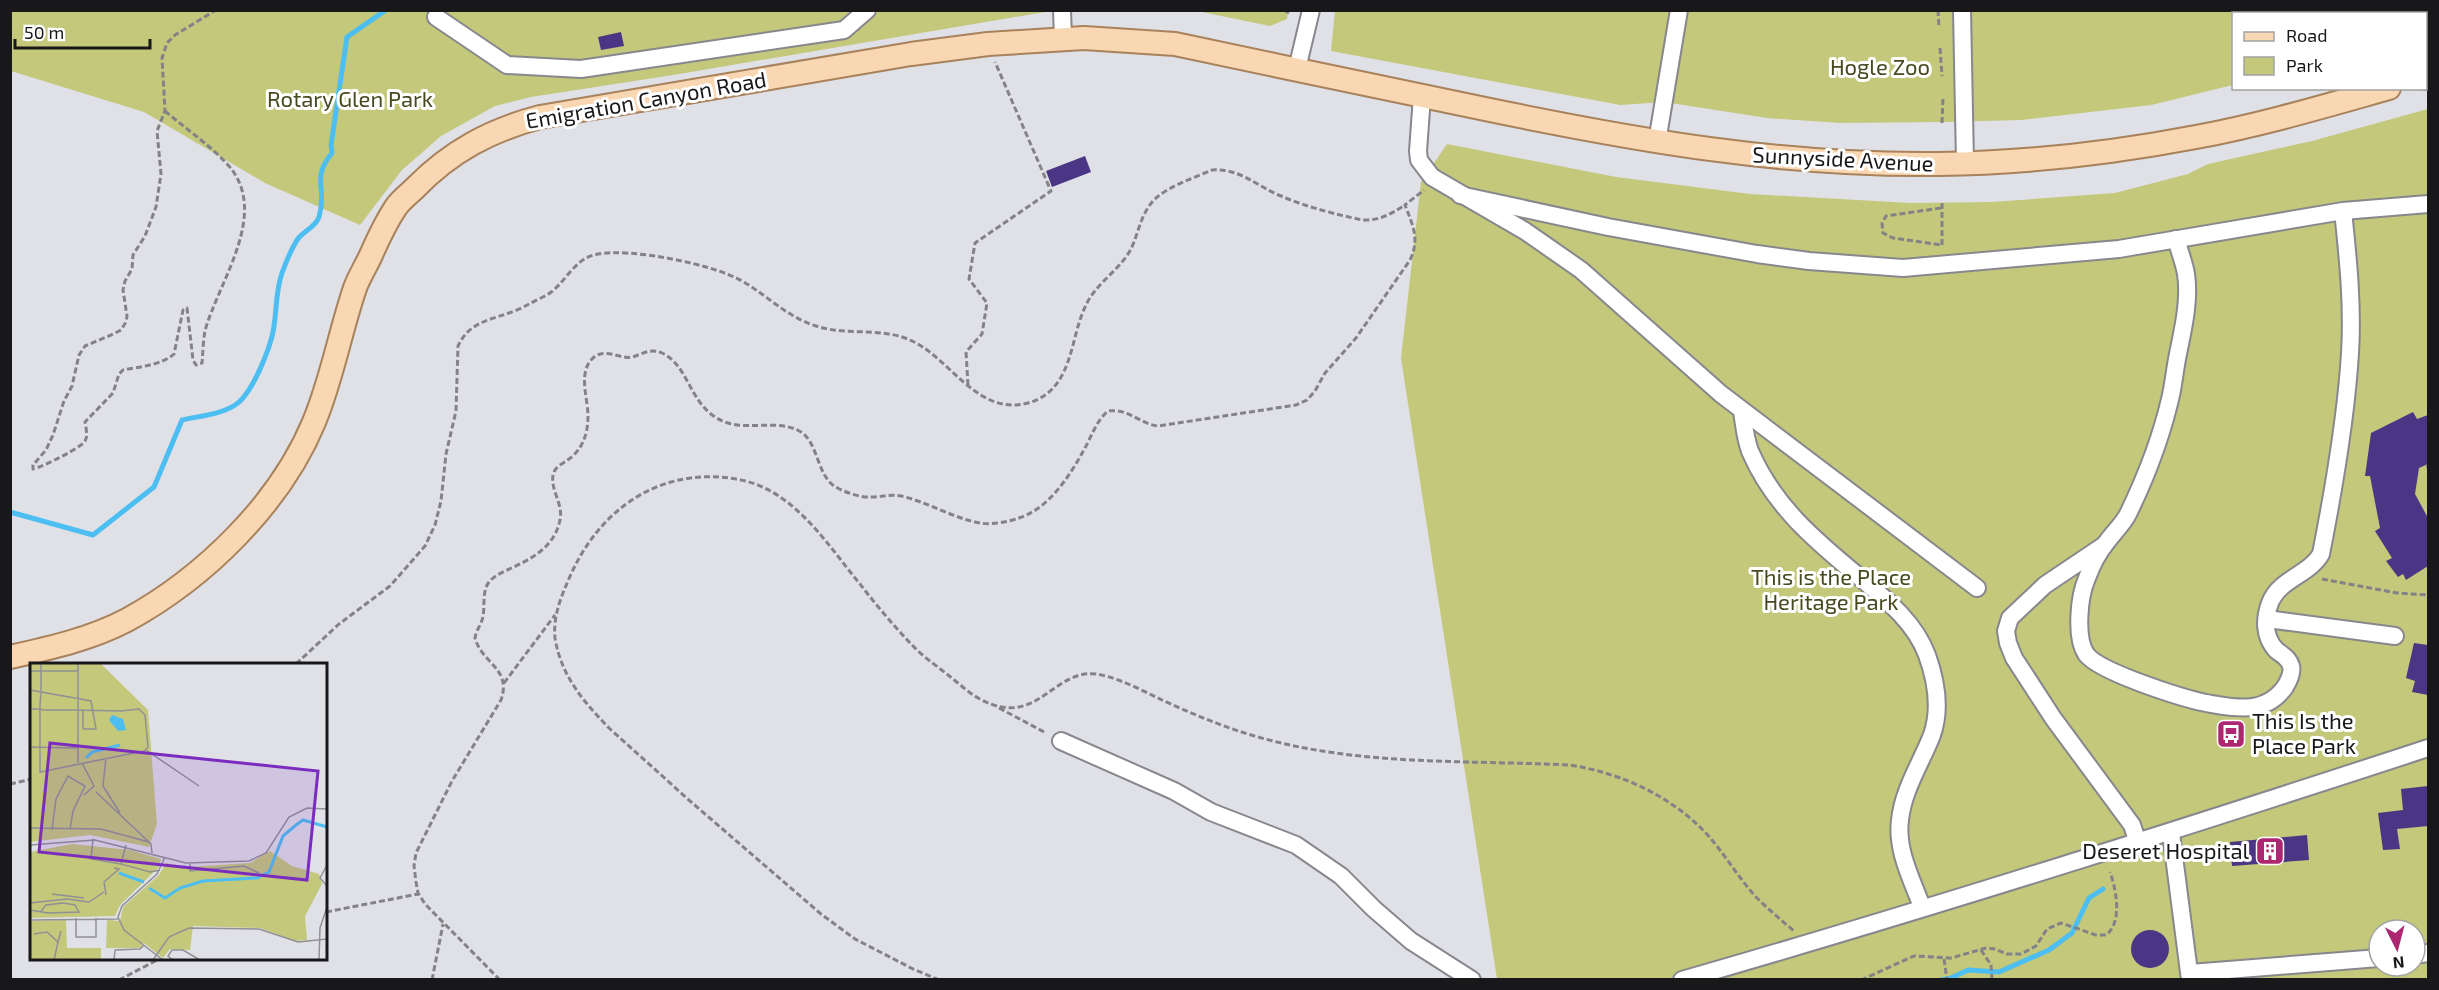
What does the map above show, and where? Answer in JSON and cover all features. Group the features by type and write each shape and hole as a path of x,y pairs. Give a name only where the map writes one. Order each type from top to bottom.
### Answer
{"main road":[{"name":"Emigration Canyon Road","path":"10,657 69,643 127,620 184,582 251,522 285,476 313,424 333,370 356,286 397,206 424,178 453,154 486,135 510,125 540,117 911,54 988,44 1063,38 1175,44 1298,69"},
{"name":"Sunnyside Avenue","path":"1298,69 1657,142 1750,155 1894,164 1965,163 2107,151 2198,137 2382,90"}],"street":[{"path":"436,17 507,65 581,69 844,30 867,10"},
{"path":"1062,10 1063,38"},
{"path":"1298,69 1311,10"},
{"path":"1657,142 1678,10"},
{"path":"1962,10 1965,163"},
{"path":"1422,96 1418,151 1419,160 1426,171 1460,195 1525,231 1581,270 1742,411 1977,588"},
{"path":"1460,195 1608,227 1746,252 1863,266 1903,268 2119,249 2343,211 2428,204"},
{"path":"2176,239 2186,274 2186,298 2171,395 2143,481 2126,517 2104,546 2086,580 2079,614 2080,639 2085,653 2096,664 2104,668 2198,701 2234,708 2249,708 2266,704 2278,696 2286,685 2292,667 2287,658 2275,648 2268,638 2266,628 2270,603 2276,593 2299,574 2309,570 2321,554 2333,495 2350,353 2351,289 2343,211"},
{"path":"1742,411 1750,450 1787,513 1806,532 1890,603 1910,625 1926,652 1934,675 1937,697 1936,717 1932,734 1909,786 1900,818 1899,835 1902,851 1922,908"},
{"path":"2104,546 2045,585 2010,618 2006,631 2014,658 2053,718 2132,825 2138,843"},
{"path":"2267,619 2396,636"},
{"path":"1060,741 1174,792 1211,812 1296,845 1341,876 1411,941 1472,980"},
{"path":"1682,980 2171,833 2428,748"},
{"path":"2171,833 2190,976 2367,959"}],"path":[{"path":"165,111 229,166 240,184 244,201 244,219 239,243 205,332 202,363 196,364 193,360 187,308 183,310 174,354 153,364 123,370 119,374 113,393 85,422 86,440 83,444 62,457 33,469 33,465 46,450 53,435 64,401 72,386 79,355 85,346 121,330 126,322 123,290 132,269 133,255 145,236 156,207 160,174 157,131 165,111 162,58 167,43 175,35 216,10"},
{"path":"1284,10 1289,13"},
{"path":"1938,10 1939,28"},
{"path":"968,385 966,352 982,334 987,303 969,279 975,243 1051,191 1012,106 988,44"},
{"path":"1940,48 1942,76"},
{"path":"1942,123 1943,97"},
{"path":"297,663 339,624 390,586 424,546 435,525 441,501 446,454 456,411 458,346 462,338 483,320 515,311 551,294 574,267 590,256 610,253 638,254 703,266 727,273 743,281 793,316 812,325 830,331 888,334 910,340 986,398 1016,405 1035,401 1052,390 1068,364 1088,301 1130,250 1137,229 1148,208 1167,191 1212,170 1237,172 1282,197 1362,220 1374,221 1405,204 1437,180"},
{"path":"1942,202 1942,250"},
{"path":"500,980 443,924 418,893 414,866 416,853 452,781 494,714 504,690 502,676 479,650 475,638 483,617 485,592 493,578 543,551 558,528 561,515 553,482 554,471 575,454 586,433 588,413 585,374 590,361 599,354 613,354 629,358 646,351 663,354 677,365 703,408 715,417 736,425 772,426 800,432 807,440 829,481 843,490 861,496 898,495 919,500 980,523 998,523 1018,519 1035,512 1052,497 1072,471 1098,422 1108,411 1124,411 1145,423 1158,426 1296,405 1307,400 1325,373 1356,338 1413,254 1416,240 1405,204"},
{"path":"1941,208 1886,216 1882,223 1883,233 1893,238 1941,245"},
{"path":"504,683 555,615 579,554 597,530 625,504 650,488 679,480 707,476 738,479 762,486 788,502 811,523 914,647 977,699 997,707 1060,741"},
{"path":"2299,574 2397,593 2428,595"},
{"path":"555,615 555,636 568,678 584,702 609,728 706,816 821,914 855,939 939,980"},
{"path":"997,707 1013,709 1029,705 1067,681 1080,675 1093,674 1120,681 1201,718 1289,745 1395,760 1541,763 1593,769 1619,777 1659,795 1678,809 1708,836 1755,896 1796,933 1814,942"},
{"path":"10,784 30,779"},
{"path":"1861,980 1910,957 1944,959 1991,948 2007,954 2021,954 2036,946 2051,926 2061,923 2102,936 2111,931 2116,902 2110,872"},
{"path":"327,912 418,893"},
{"path":"432,980 443,924"},
{"path":"1981,950 1991,967 1992,979"},
{"path":"1944,959 1947,980"},
{"path":"119,980 157,960"}],"green space":[{"name":"Hogle Zoo","path":"1335,10 2428,11 2428,40 2427,12 2232,12 2232,85 2151,105 2022,120 1840,123 1767,118 1664,102 1620,105 1331,51"},
{"name":"Rotary Glen Park","path":"10,11 1051,11 531,97 495,106 441,136 402,170 360,225 265,183 144,112 11,71"},
{"path":"1197,11 1288,11 1287,19 1270,26"},
{"name":"This is the Place Heritage Park","path":"2428,109 2428,979 1497,979 1401,358 1421,182 1447,144 1616,177 1750,194 1911,203 1993,202 2115,193 2188,174 2208,164 2312,141"}],"building":[{"path":"621,32 624,46 601,50 598,37"},
{"path":"1085,156 1091,172 1052,187 1046,171"},
{"path":"2413,412 2417,419 2428,415 2428,464 2419,468 2415,494 2428,518 2428,566 2406,580 2403,574 2398,577 2386,561 2392,558 2375,531 2380,528 2370,476 2365,476 2371,433"},
{"path":"2414,643 2428,645 2428,695 2412,692 2415,681 2406,678"},
{"path":"2428,786 2428,826 2397,829 2400,849 2383,850 2378,813 2403,810 2401,789"},
{"name":"Deseret Hospital","path":"2307,835 2309,860 2232,866 2230,842"},
{"path":"2150,930 2164,935 2169,949 2164,963 2150,968 2136,963 2131,949 2136,935"}],"waterway":[{"path":"10,512 93,535 154,487 182,420 212,414 234,406 250,389 271,340 278,288 287,260 297,240 315,224 319,217 322,170 332,153 331,145 347,37 386,10"},
{"path":"1941,980 1968,970 1999,972 2049,950 2072,933 2089,898 2103,889"}],"place":[{"name":"This Is the Place Park","path":"2231,734"},
{"name":"Deseret Hospital","path":"2270,851"}]}
